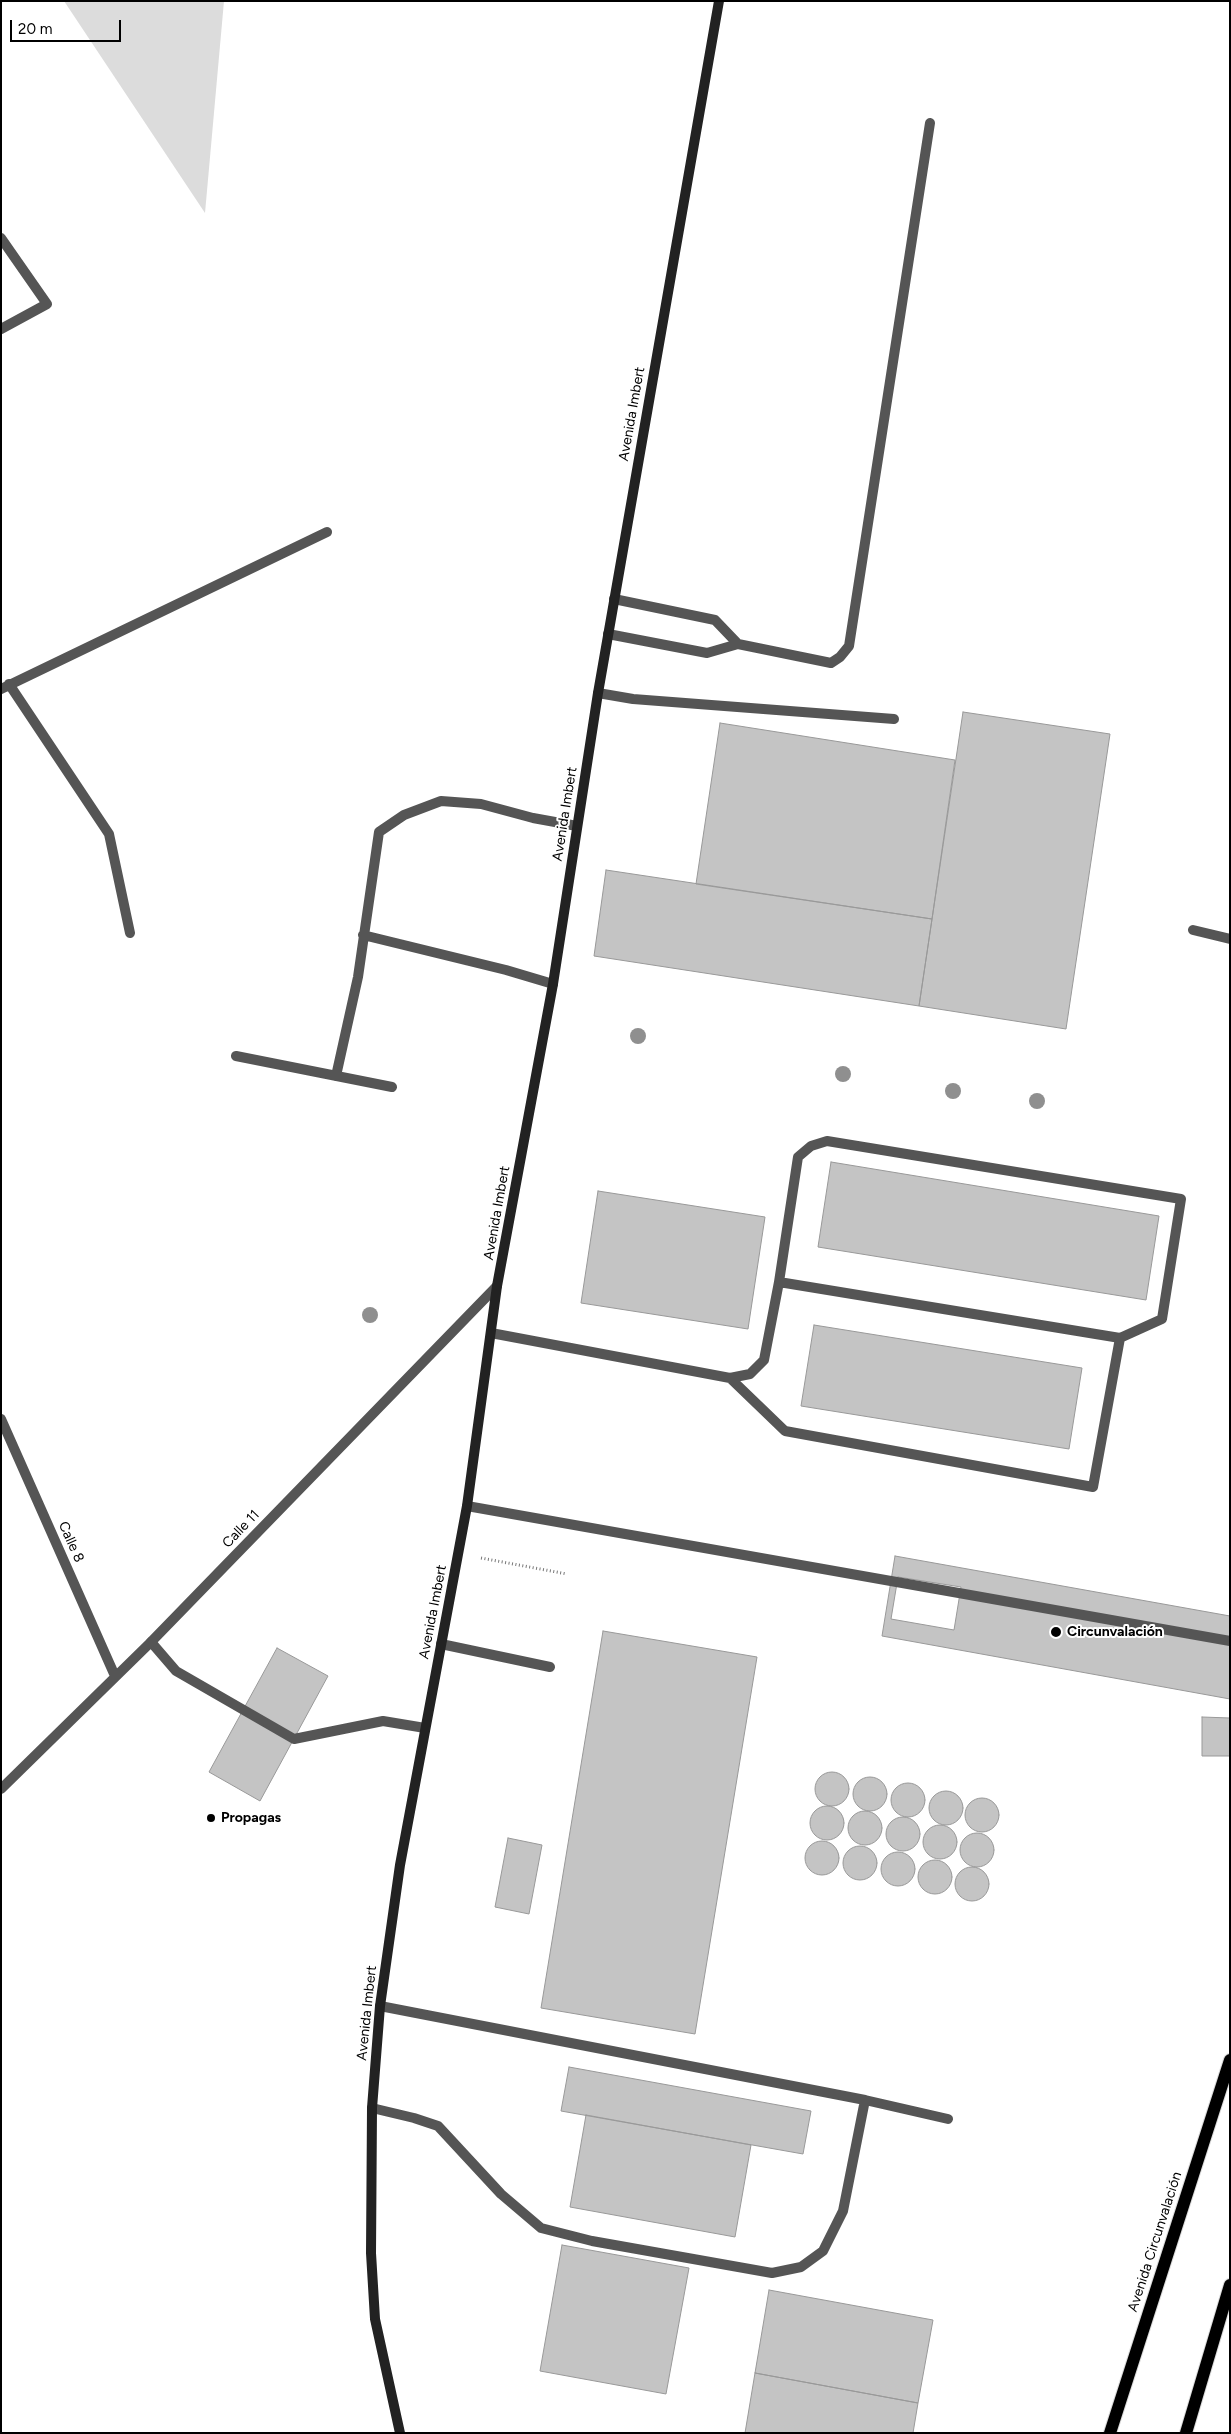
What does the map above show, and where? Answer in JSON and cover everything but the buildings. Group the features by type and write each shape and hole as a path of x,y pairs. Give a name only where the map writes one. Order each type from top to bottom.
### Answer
{"main road":[{"name":"Avenida Imbert","path":"400,2433 387,2383 375,2319 371,2253 372,2108 380,2006 400,1865 467,1506 497,1286 553,984 598,693 719,1"},
{"name":"Avenida Circunvalación","path":"1110,2433 1230,2060"},
{"path":"1186,2433 1230,2286"}],"street":[{"path":"608,634 706,653 738,644 831,662 840,657 850,646 930,123"},
{"path":"1,238 47,304 1,329"},
{"path":"130,933 109,834 5,686 326,532"},
{"path":"614,599 715,620 738,644"},
{"path":"598,693 633,698 894,720"},
{"path":"336,1076 358,977 379,832 404,815 441,801 481,804 533,818 577,826"},
{"path":"1193,930 1230,939"},
{"path":"363,935 506,970 553,984"},
{"path":"236,1056 392,1088"},
{"path":"491,1333 574,1347 730,1378 750,1374 764,1360 780,1282 798,1157 810,1146 827,1141 1181,1199 1162,1319 1120,1338 780,1282"},
{"name":"Calle 11","path":"1,1789 151,1642 497,1286"},
{"path":"730,1378 785,1431 1094,1486 1120,1338"},
{"name":"Calle 8","path":"1,1419 115,1676"},
{"path":"467,1506 1230,1641"},
{"path":"151,1642 176,1670 294,1740 383,1721 425,1728"},
{"path":"441,1644 550,1667"},
{"path":"380,2006 865,2100 948,2118"},
{"path":"372,2108 438,2126 501,2194 541,2228 592,2242 772,2273 801,2267 823,2251 843,2212 865,2100"}],"path":[{"path":"458,1554 567,1574"}],"shaded area":[{"path":"64,1 224,1 205,213"}],"place":[{"name":"Circunvalación","path":"1056,1632"},
{"name":"Propagas","path":"211,1818"}]}
